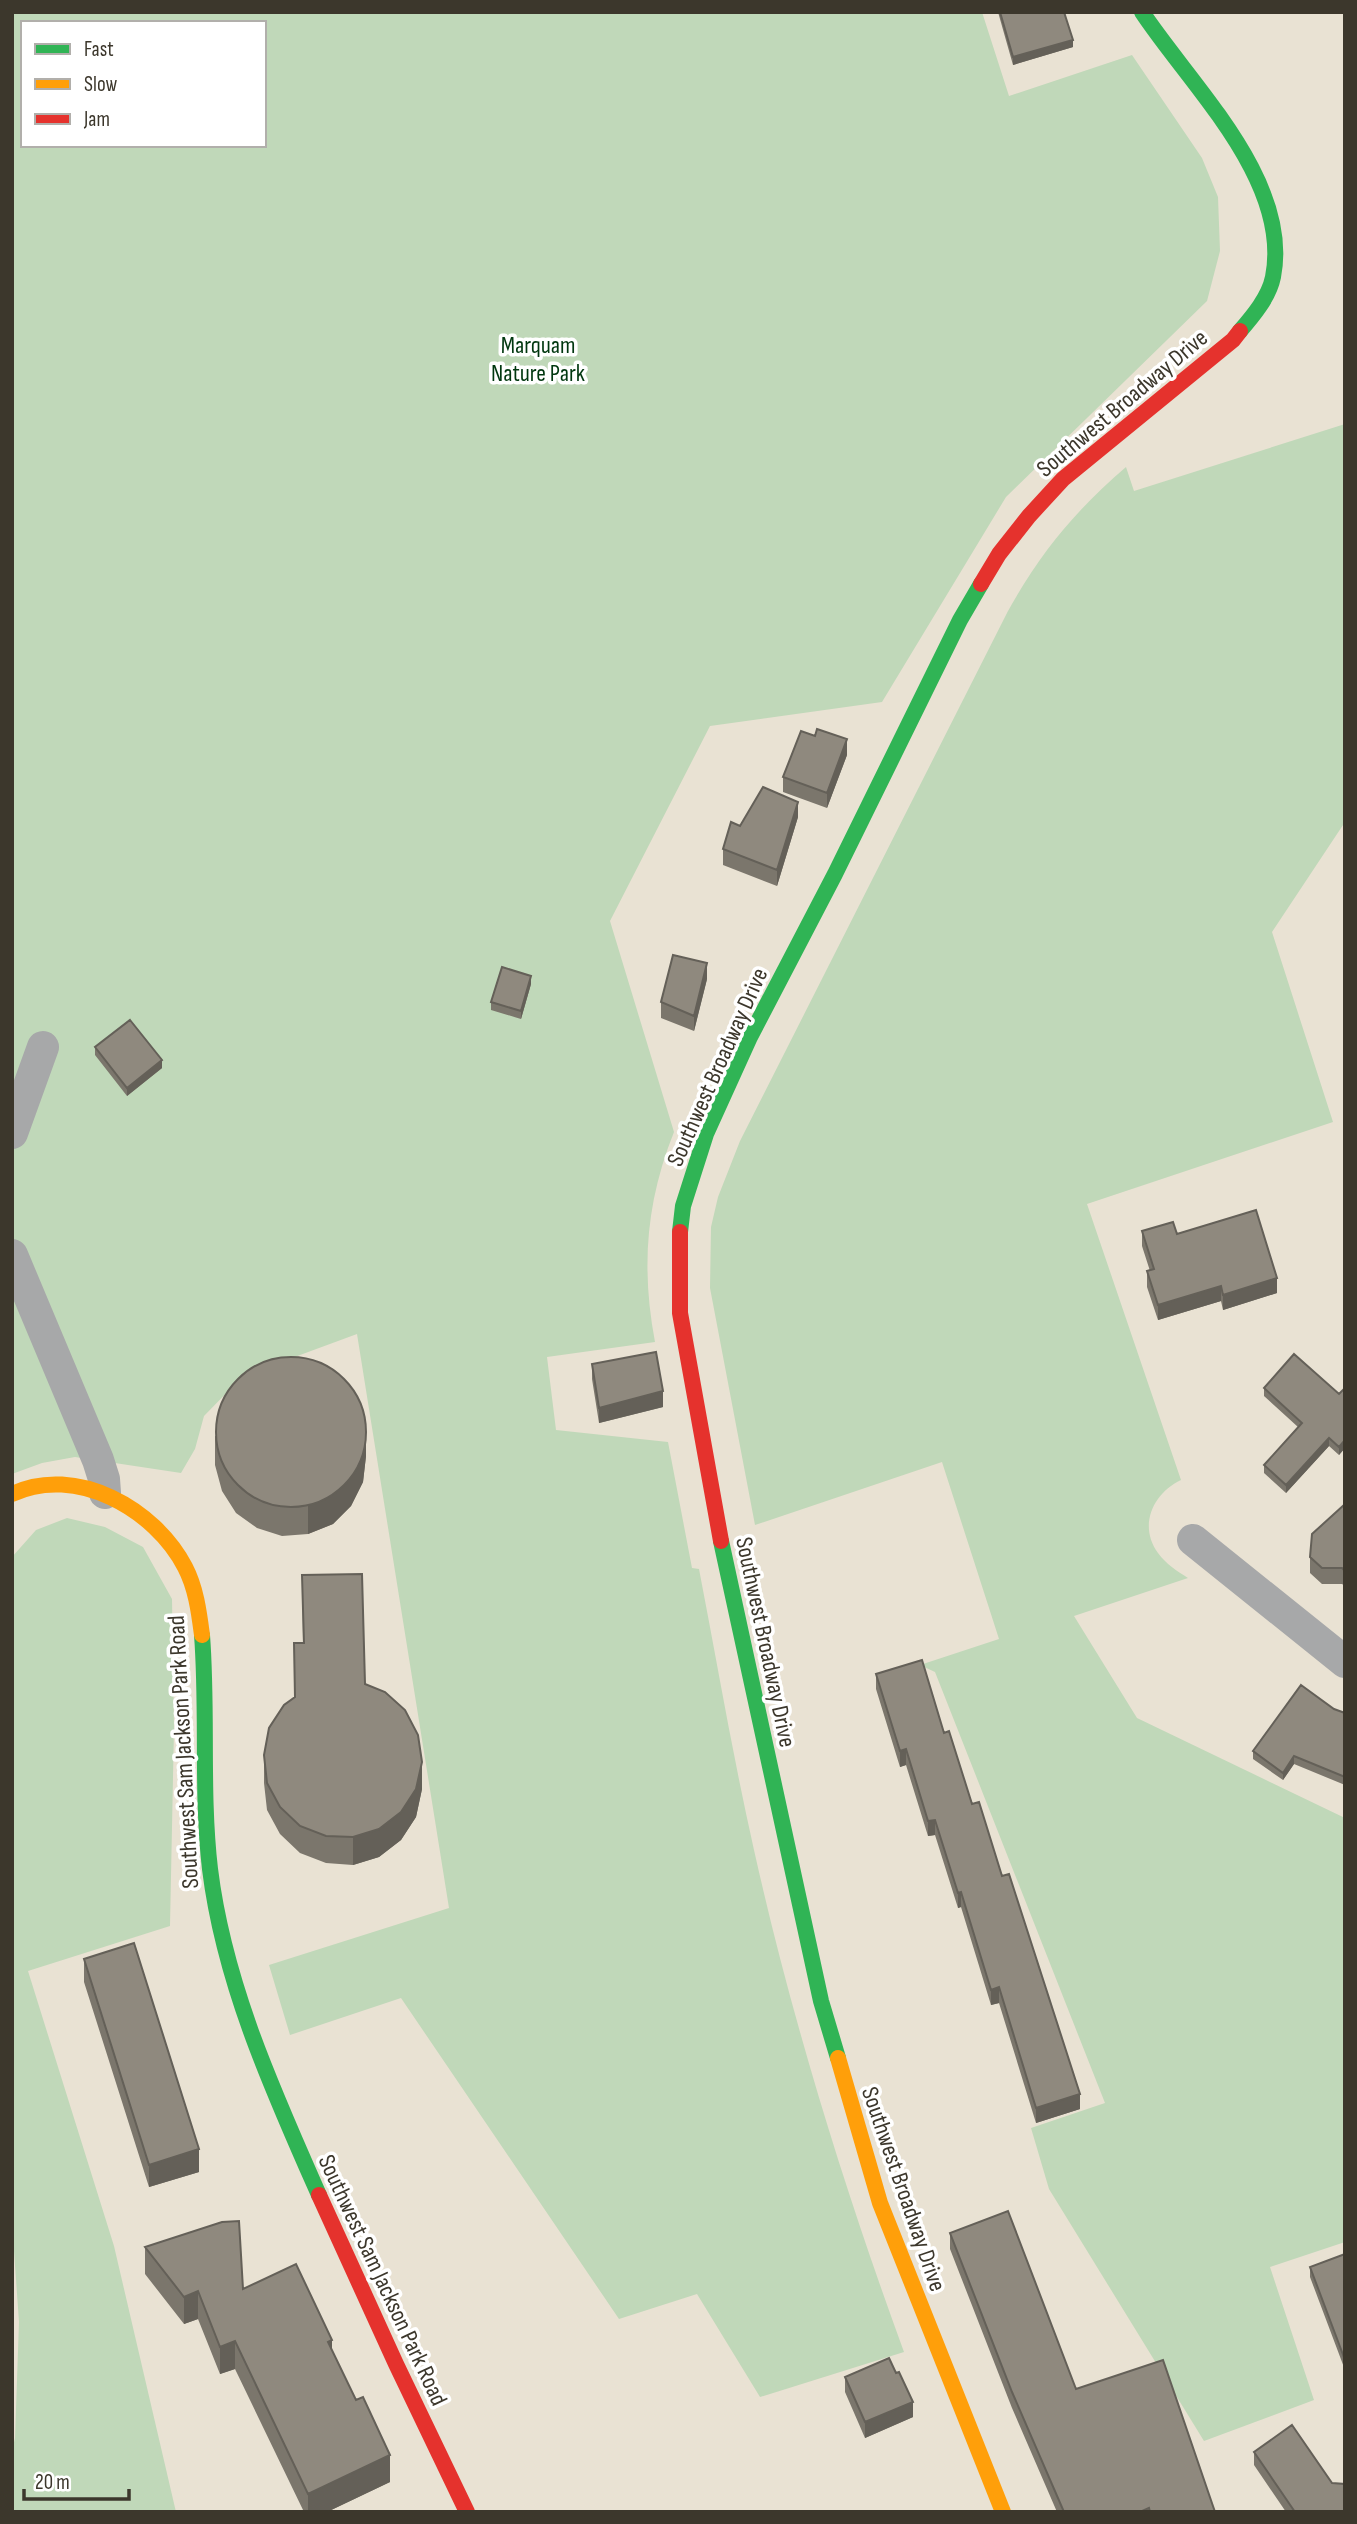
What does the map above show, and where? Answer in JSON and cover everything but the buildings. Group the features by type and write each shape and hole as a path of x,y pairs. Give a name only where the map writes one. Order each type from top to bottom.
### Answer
{"street":[{"name":"Southwest Broadway Drive","path":"1003,2512 880,2203 821,2001 723,1550 680,1313 678,1257 683,1206 712,1122 750,1037 835,874 960,620 999,554 1063,479 1233,340 1256,311 1272,280 1277,260 1277,240 1273,215 1256,174 1142,12"},
{"path":"12,1133 43,1047"},
{"path":"12,1255 98,1460 105,1493"},
{"name":"Southwest Sam Jackson Park Road","path":"12,1494 34,1485 54,1484 105,1493 140,1513 172,1544 195,1590 205,1674 205,1825 215,1898 240,1993 285,2121 378,2328 467,2512"},
{"path":"1193,1540 1345,1662"}],"green space":[{"name":"Marquam Nature Park","path":"12,12 982,12 1009,96 1132,55 1202,158 1218,197 1220,251 1207,301 1006,497 882,702 710,726 610,921 674,1132 657,1184 649,1236 648,1288 655,1342 547,1357 556,1430 668,1442 692,1568 699,1569 746,1815 785,1977 840,2166 904,2352 760,2397 697,2294 619,2319 401,1998 290,2035 269,1965 449,1908 357,1334 243,1376 204,1416 195,1449 181,1473 75,1457 42,1463 12,1474"},
{"path":"1345,424 1345,822 1272,932 1333,1122 1087,1204 1181,1480 1163,1493 1156,1502 1149,1521 1149,1532 1161,1557 1188,1578 1074,1616 1137,1718 1345,1818 1345,2242 1270,2267 1314,2400 1204,2441 1049,2189 1031,2128 1105,2103 935,1672 920,1665 999,1639 942,1462 755,1525 710,1288 711,1227 718,1197 740,1141 1008,611 1046,551 1090,500 1126,467 1134,491"},
{"path":"67,1518 105,1527 143,1547 172,1599 174,1728 170,1926 28,1971 114,2246 176,2512 12,2512 12,2451 15,2438 19,2322 12,2223 12,1557 36,1530"}],"traffic: fast":[{"path":"1142,12 1233,136 1253,170 1267,205 1275,241 1273,277 1264,299 1240,331"},
{"path":"680,1232 683,1206 706,1134 750,1037 835,874 960,620 981,584"},
{"path":"721,1541 821,2001 838,2058"},
{"path":"202,1635 207,1840 217,1911 226,1953 252,2036 319,2195"}],"traffic: slow":[{"path":"12,1494 37,1486 62,1485 87,1489 134,1511 172,1546 185,1567 194,1592 202,1635"},
{"path":"838,2058 880,2203 1003,2512"}],"traffic: jam":[{"path":"981,584 999,554 1063,479 1233,340 1240,331"},
{"path":"680,1232 680,1313 721,1541"},
{"path":"319,2195 467,2512"}]}
